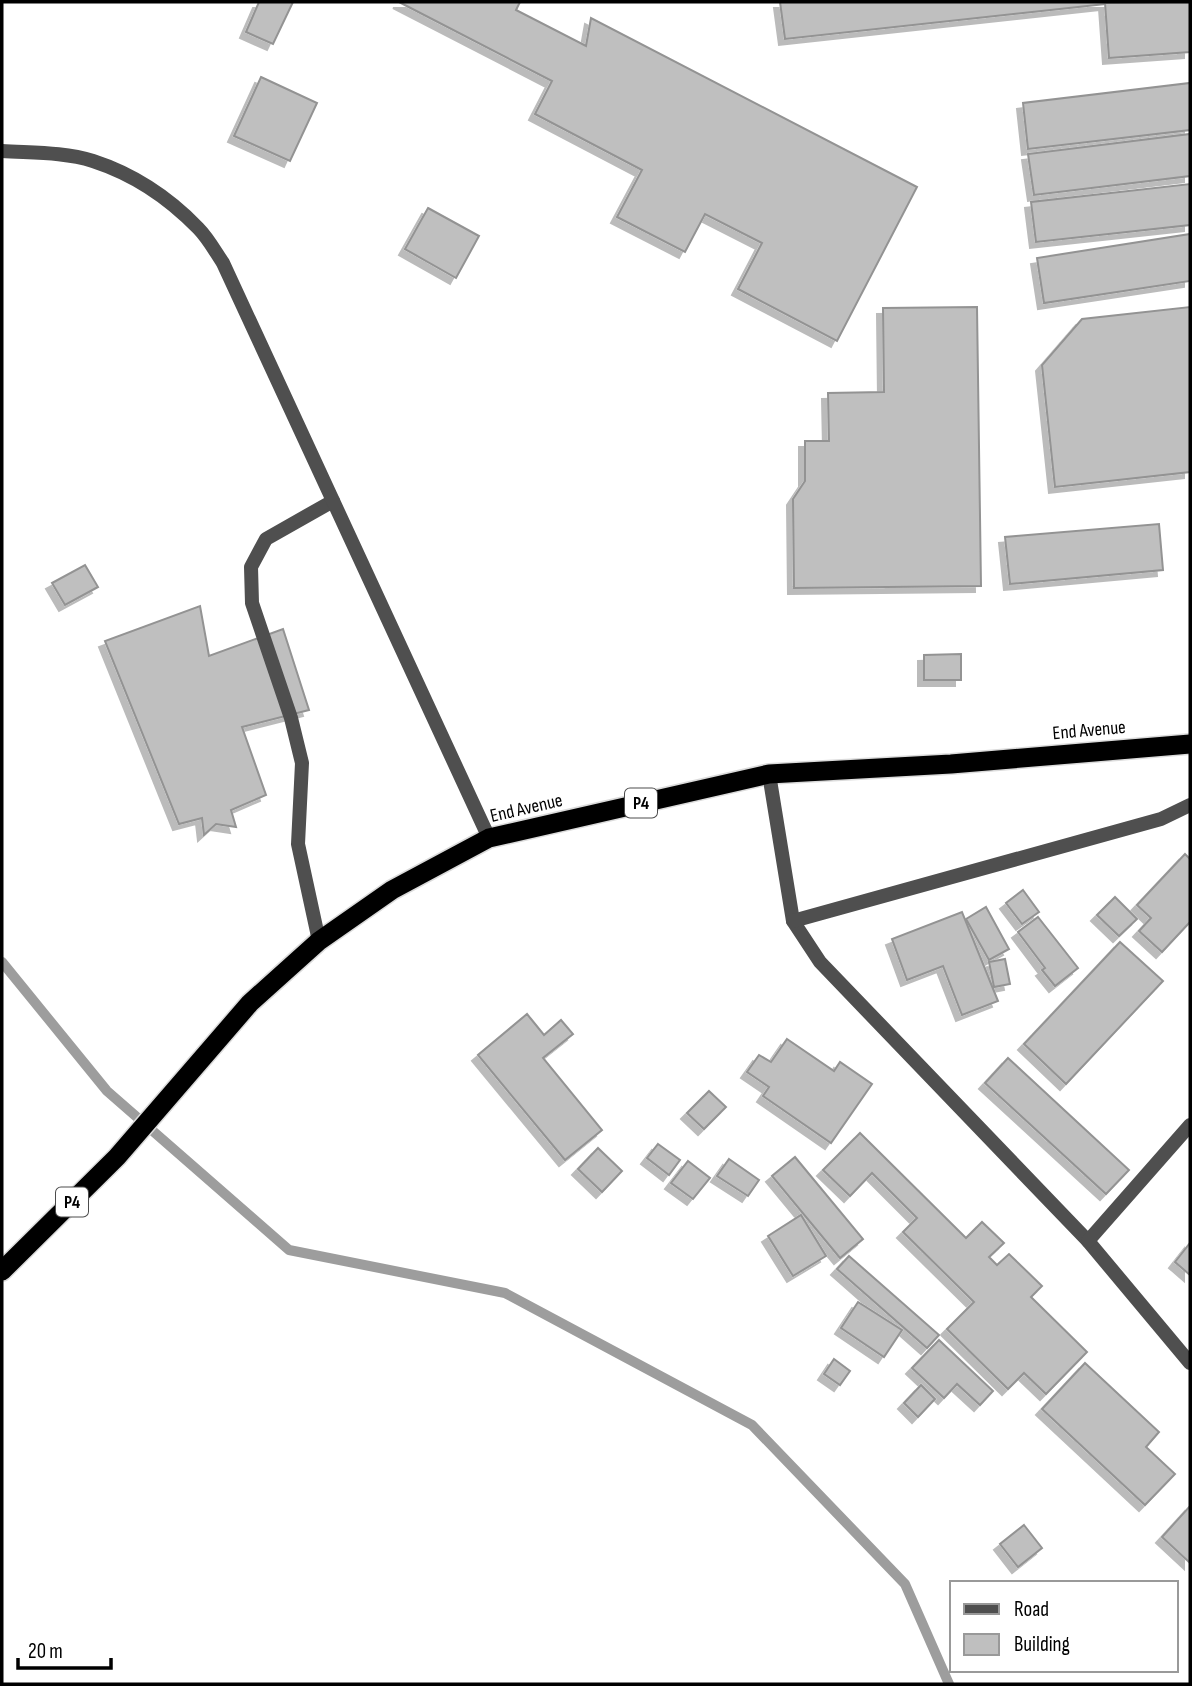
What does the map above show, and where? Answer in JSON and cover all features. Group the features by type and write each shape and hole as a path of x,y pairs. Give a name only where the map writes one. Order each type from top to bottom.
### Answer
{"highway":[{"name":"End Avenue","path":"2,1271 117,1157 250,1003 319,941 392,890 489,838 769,774 951,764 1190,744"},
{"name":"End Avenue","path":"2,1289 27,1248"}],"street":[{"path":"2,151 49,153 92,161 130,176 166,199 199,229 223,263 489,838"},
{"path":"319,941 298,844 302,763 291,718 252,603 251,567 265,539 334,501"},
{"path":"769,774 793,921 820,962 1088,1241 1190,1363"},
{"path":"793,921 1161,819 1190,805"},
{"path":"1088,1241 1190,1125"}],"building":[{"path":"259,2 293,2 273,44 246,32"},
{"path":"399,2 520,2 516,10 586,46 591,18 917,187 837,341 738,289 762,243 705,214 685,252 617,217 642,170 535,114 552,81"},
{"path":"780,2 1124,2 785,39"},
{"path":"1190,2 1190,52 1109,58 1105,3"},
{"path":"261,77 317,103 290,161 234,136"},
{"path":"1190,83 1190,130 1028,149 1023,103"},
{"path":"1190,134 1190,176 1034,195 1028,154"},
{"path":"1190,184 1190,225 1036,242 1031,202"},
{"path":"428,208 479,236 456,278 405,249"},
{"path":"1190,234 1190,281 1044,303 1037,258"},
{"path":"977,307 981,586 794,588 793,499 805,481 805,441 829,441 828,393 884,392 883,308"},
{"path":"1190,307 1190,472 1055,487 1042,365 1082,319"},
{"path":"1159,524 1163,570 1010,584 1005,537"},
{"path":"85,565 98,587 65,605 52,583"},
{"path":"200,606 209,656 283,629 309,710 242,727 266,795 231,810 236,827 216,824 204,835 202,818 179,824 105,641"},
{"path":"961,654 961,680 924,680 924,655"},
{"path":"1185,854 1190,859 1190,922 1162,952 1139,931 1151,918 1137,905"},
{"path":"1023,890 1039,912 1022,924 1006,903"},
{"path":"1115,897 1137,919 1119,936 1097,915"},
{"path":"986,907 1009,949 989,960 966,919"},
{"path":"962,912 998,1001 962,1015 943,966 907,980 892,939"},
{"path":"1038,917 1078,968 1055,986 1018,932"},
{"path":"1120,942 1163,981 1066,1084 1024,1044"},
{"path":"1005,959 1010,984 994,987 989,962"},
{"path":"527,1014 544,1035 561,1020 573,1034 543,1058 602,1130 565,1160 478,1055"},
{"path":"787,1039 834,1071 840,1062 872,1084 831,1143 763,1096 769,1087 747,1072 759,1055 771,1062"},
{"path":"1008,1058 1129,1170 1106,1194 985,1083"},
{"path":"709,1091 726,1107 704,1129 687,1113"},
{"path":"860,1133 966,1238 982,1222 1004,1243 989,1257 997,1265 1009,1254 1042,1286 1031,1297 1087,1352 1046,1394 1024,1373 1008,1389 947,1329 974,1302 903,1232 917,1218 872,1173 850,1196 823,1170"},
{"path":"658,1144 680,1160 669,1175 647,1158"},
{"path":"598,1148 622,1171 602,1192 578,1169"},
{"path":"795,1157 863,1239 840,1258 772,1176"},
{"path":"729,1159 759,1180 748,1196 717,1176"},
{"path":"688,1161 710,1178 693,1199 671,1183"},
{"path":"801,1215 826,1256 793,1276 768,1236"},
{"path":"1190,1243 1190,1275 1175,1262"},
{"path":"849,1256 939,1335 927,1348 837,1269"},
{"path":"858,1302 902,1330 884,1357 841,1328"},
{"path":"939,1340 993,1391 980,1405 957,1384 944,1398 912,1368"},
{"path":"834,1359 850,1371 840,1385 824,1374"},
{"path":"1085,1363 1159,1432 1146,1447 1175,1474 1145,1505 1042,1409"},
{"path":"921,1385 935,1399 918,1417 904,1403"},
{"path":"1190,1506 1190,1563 1162,1537"},
{"path":"1024,1525 1042,1548 1018,1567 1000,1544"}],"waterway":[{"path":"2,962 107,1091 289,1250 505,1293 752,1425 905,1584 949,1684"}]}
